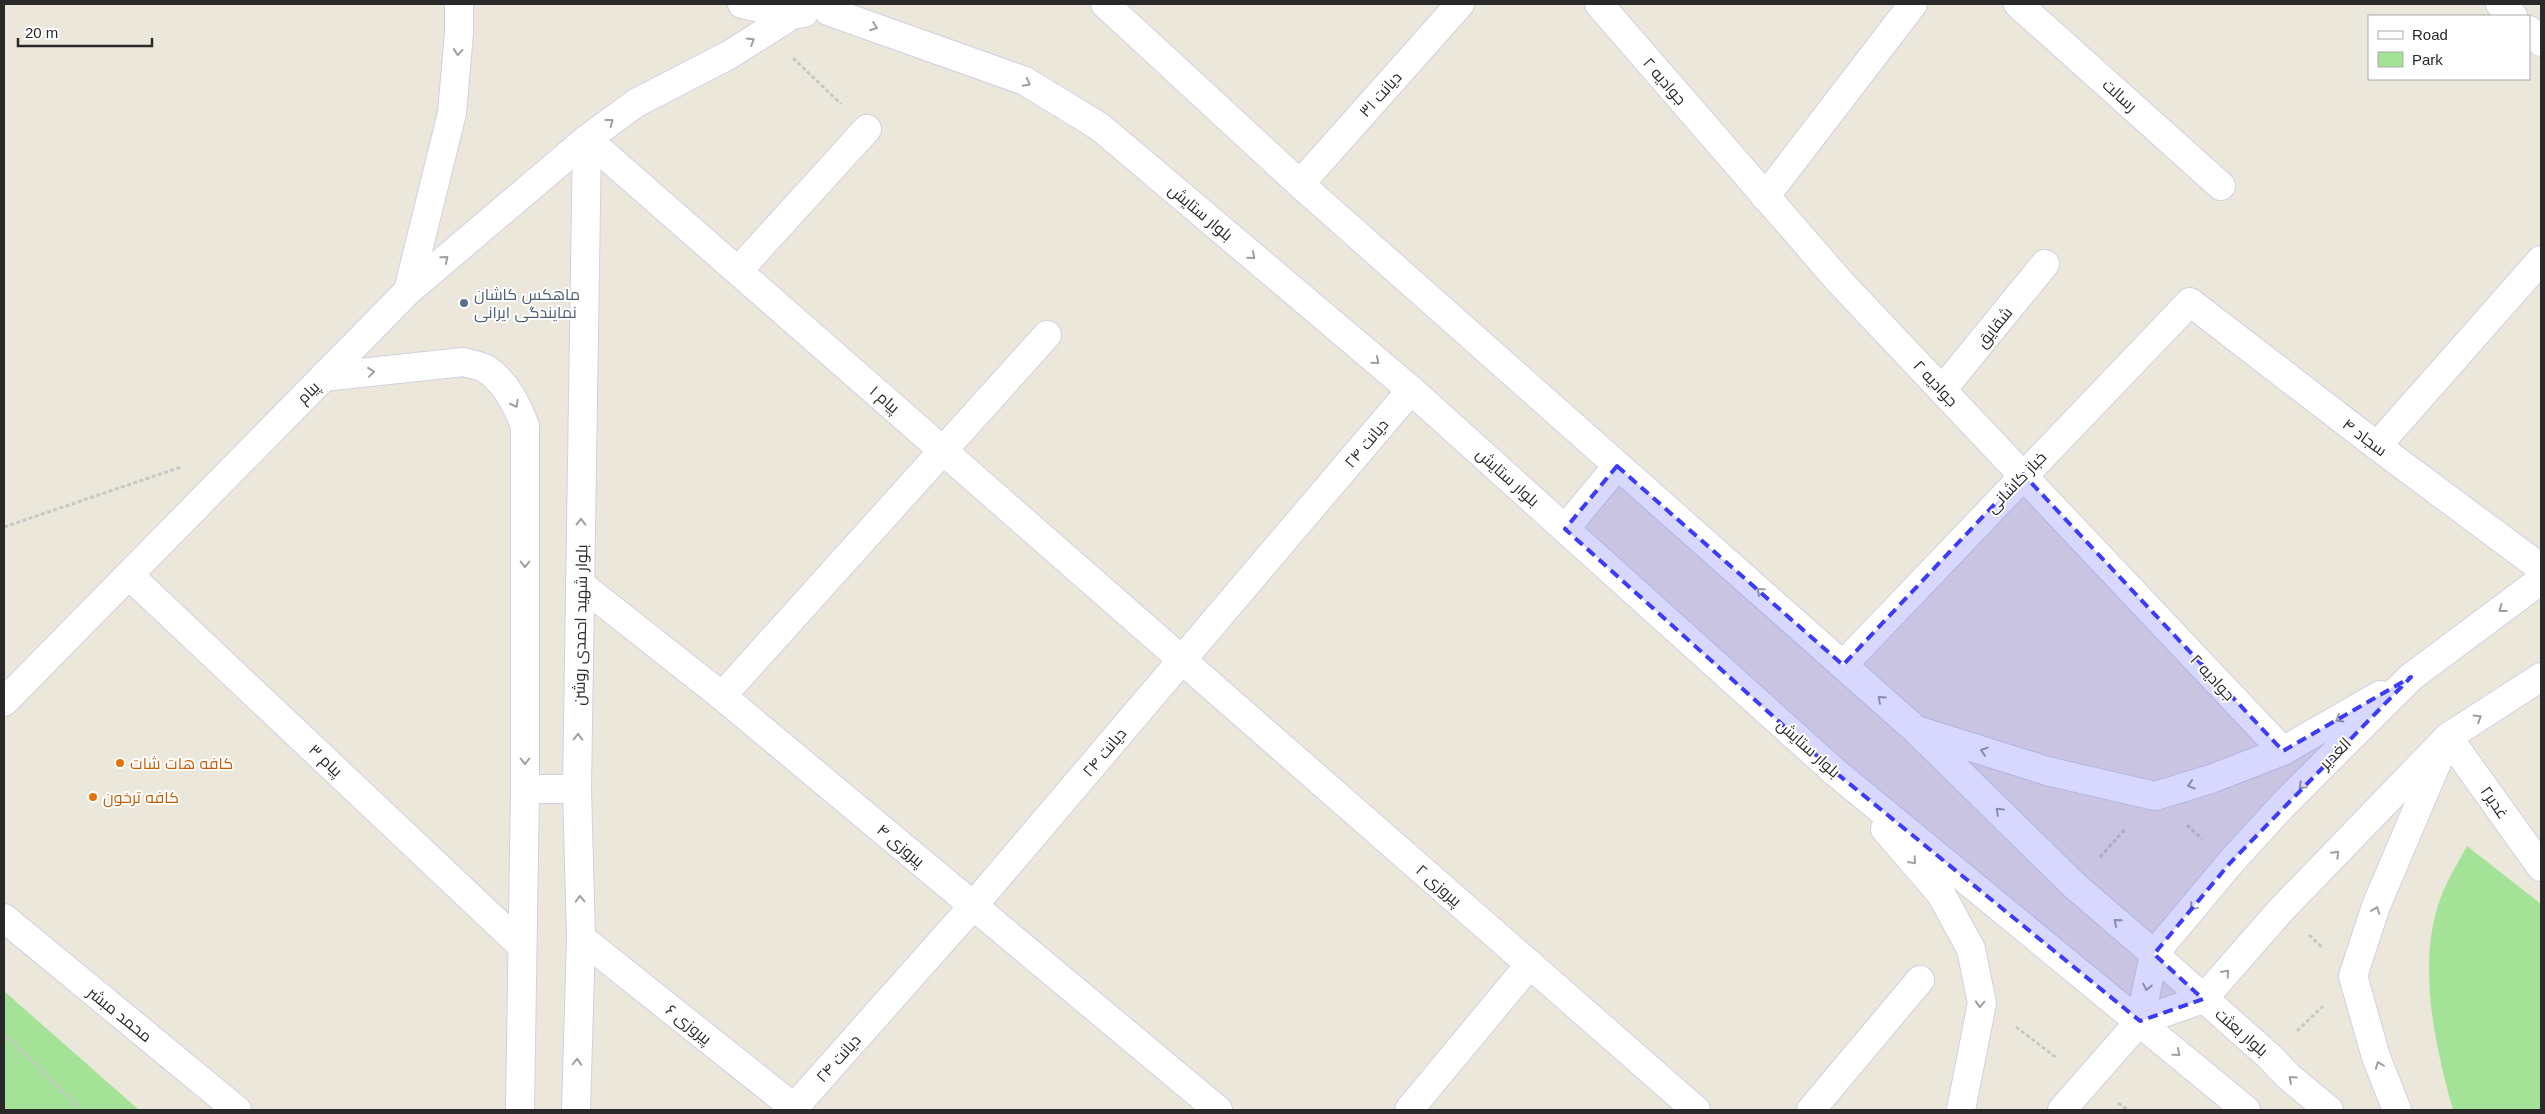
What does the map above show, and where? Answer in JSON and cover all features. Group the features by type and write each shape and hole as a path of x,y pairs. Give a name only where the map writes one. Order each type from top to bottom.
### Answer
{"street":[{"path":"408,291 452,113 459,33 459,4"},
{"path":"742,4 792,15 835,7"},
{"path":"1105,4 1300,184 1916,729 2075,886 2154,954 2140,1021 2062,1110"},
{"name":"دیانت ۳۱","path":"1300,184 1460,4"},
{"name":"جوادیه ۲","path":"1599,4 1765,198 1840,282 2283,751"},
{"path":"1765,198 1913,4"},
{"name":"رسالت","path":"2018,4 2221,186"},
{"path":"2500,4 2512,15"},
{"name":"بلوار ستایش","path":"835,7 1025,81 1100,127 1411,390 1835,772 2140,1021"},
{"name":"پیام","path":"4,702 408,291 587,139 636,103 729,55 792,15"},
{"path":"2530,31 2541,42"},
{"path":"738,271 867,129"},
{"name":"پیام ۱","path":"587,139 1182,660"},
{"name":"بلوار شهید احمدی روشن","path":"576,1110 581,938 577,789 587,139"},
{"path":"2376,446 2541,260"},
{"name":"شقایق","path":"1942,390 2045,264"},
{"name":"سجاد ۴","path":"2190,302 2376,446 2541,568"},
{"name":"خباز کاشانی","path":"1843,664 2023,474 2190,302"},
{"path":"722,696 1047,335"},
{"path":"323,377 463,362 485,368 502,383 516,402 525,426 525,789 520,1110"},
{"name":"دیانت ۲۴","path":"795,1109 973,906 1411,390"},
{"path":"1565,529 1617,466"},
{"name":"پیام ۳","path":"129,575 522,946"},
{"name":"الغدیر","path":"2154,954 2230,863 2283,805 2412,677 2541,580"},
{"name":"پیروزی ۴","path":"580,584 722,696 1218,1110"},
{"name":"پیروزی ۲","path":"1182,660 1696,1110"},
{"path":"1916,729 2047,771 2155,796 2212,779 2283,751 2412,677"},
{"path":"2140,1021 2204,999 2282,910 2448,737 2541,678"},
{"path":"2397,1110 2376,1057 2353,976 2376,906 2448,737"},
{"name":"غدیر۲","path":"2448,737 2541,867"},
{"path":"1835,772 1941,894 1971,949 1982,1002 1961,1110"},
{"path":"525,789 577,789"},
{"name":"محمد مبشر","path":"4,918 237,1110"},
{"name":"پیروزی ۶","path":"581,938 795,1109"},
{"name":"بلوار بعثت","path":"2154,954 2270,1057 2289,1077 2329,1110"},
{"path":"1409,1110 1530,964"},
{"path":"1811,1110 1920,980"},
{"path":"2140,1021 2246,1110"}],"path":[{"path":"765,32 867,129"},
{"path":"4,527 187,465"},
{"path":"2075,886 2155,796 2230,863"},
{"path":"2270,1057 2353,976 2282,910"},
{"path":"1982,1002 2128,1110"},
{"path":"4,1038 9,1038 81,1110"}],"highlighted area":[{"path":"1617,466 1843,665 2023,474 2283,751 2411,677 2230,863 2154,954 2203,999 2140,1021 1835,772 1565,529"}],"green space":[{"path":"2467,846 2541,904 2541,1110 2453,1110 2440,1059 2431,1004 2430,949 2434,922 2441,897 2449,878"},
{"path":"4,991 139,1110 4,1110"}],"place":[{"name":"ماهکس کاشان نمایندگی ایرانی","path":"464,303"},
{"name":"کافه هات شات","path":"120,763"},
{"name":"کافه ترخون","path":"93,797"}]}
